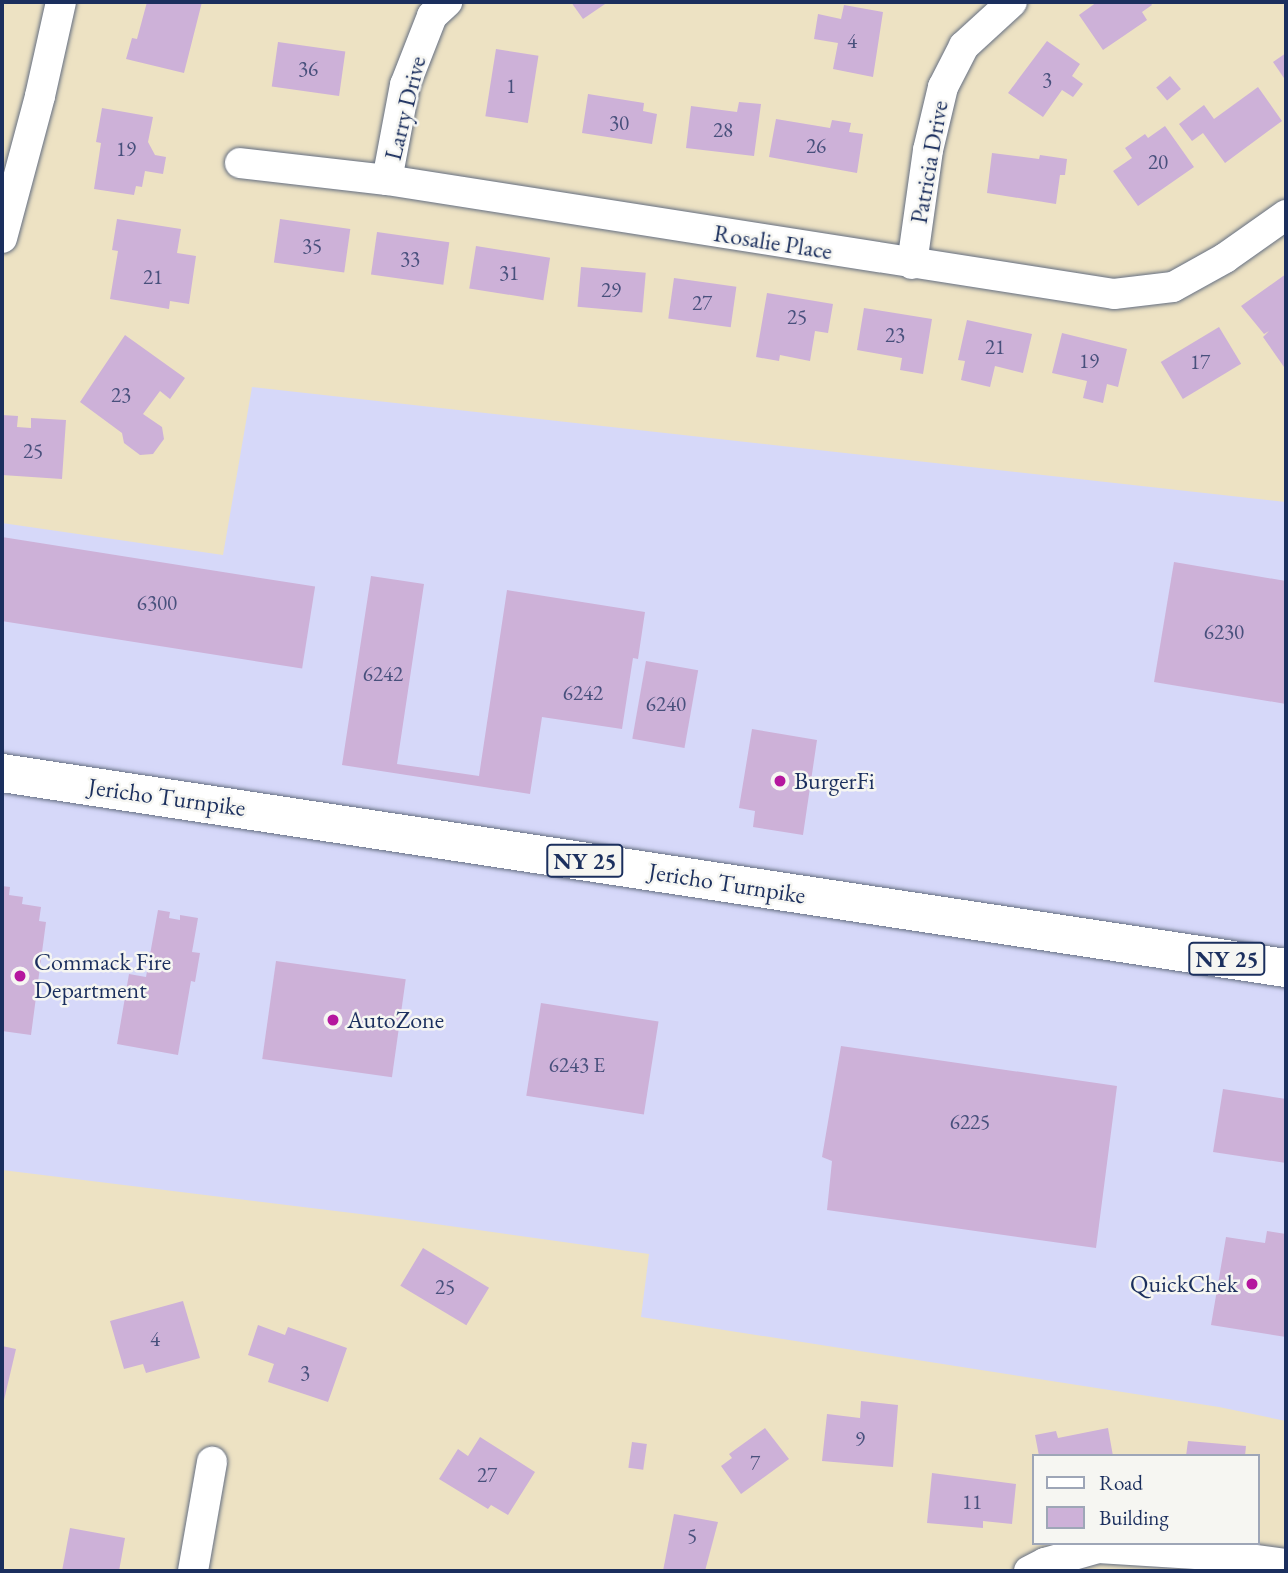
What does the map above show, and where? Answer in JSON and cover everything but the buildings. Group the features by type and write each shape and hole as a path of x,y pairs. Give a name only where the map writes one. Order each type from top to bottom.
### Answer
{"main road":[{"name":"Jericho Turnpike","path":"2,773 1286,968"}],"street":[{"path":"2,238 40,96 61,2"},
{"name":"Larry Drive","path":"387,180 405,85 432,16 447,2"},
{"name":"Patricia Drive","path":"912,264 928,150 943,87 964,46 1012,2"},
{"name":"Rosalie Place","path":"240,163 387,180 1114,294 1173,287 1225,258 1286,215"},
{"path":"193,1571 212,1462"},
{"path":"1030,1571 1045,1563 1098,1548 1227,1564 1286,1564"}],"shaded area":[{"path":"252,387 1286,502 1286,1421 1219,1407 641,1317 649,1254 393,1218 2,1170 2,523 223,555"}],"place":[{"name":"BurgerFi","path":"780,781"},
{"name":"Commack Fire Department","path":"20,976"},
{"name":"AutoZone","path":"333,1020"},
{"name":"QuickChek","path":"1252,1284"}]}
